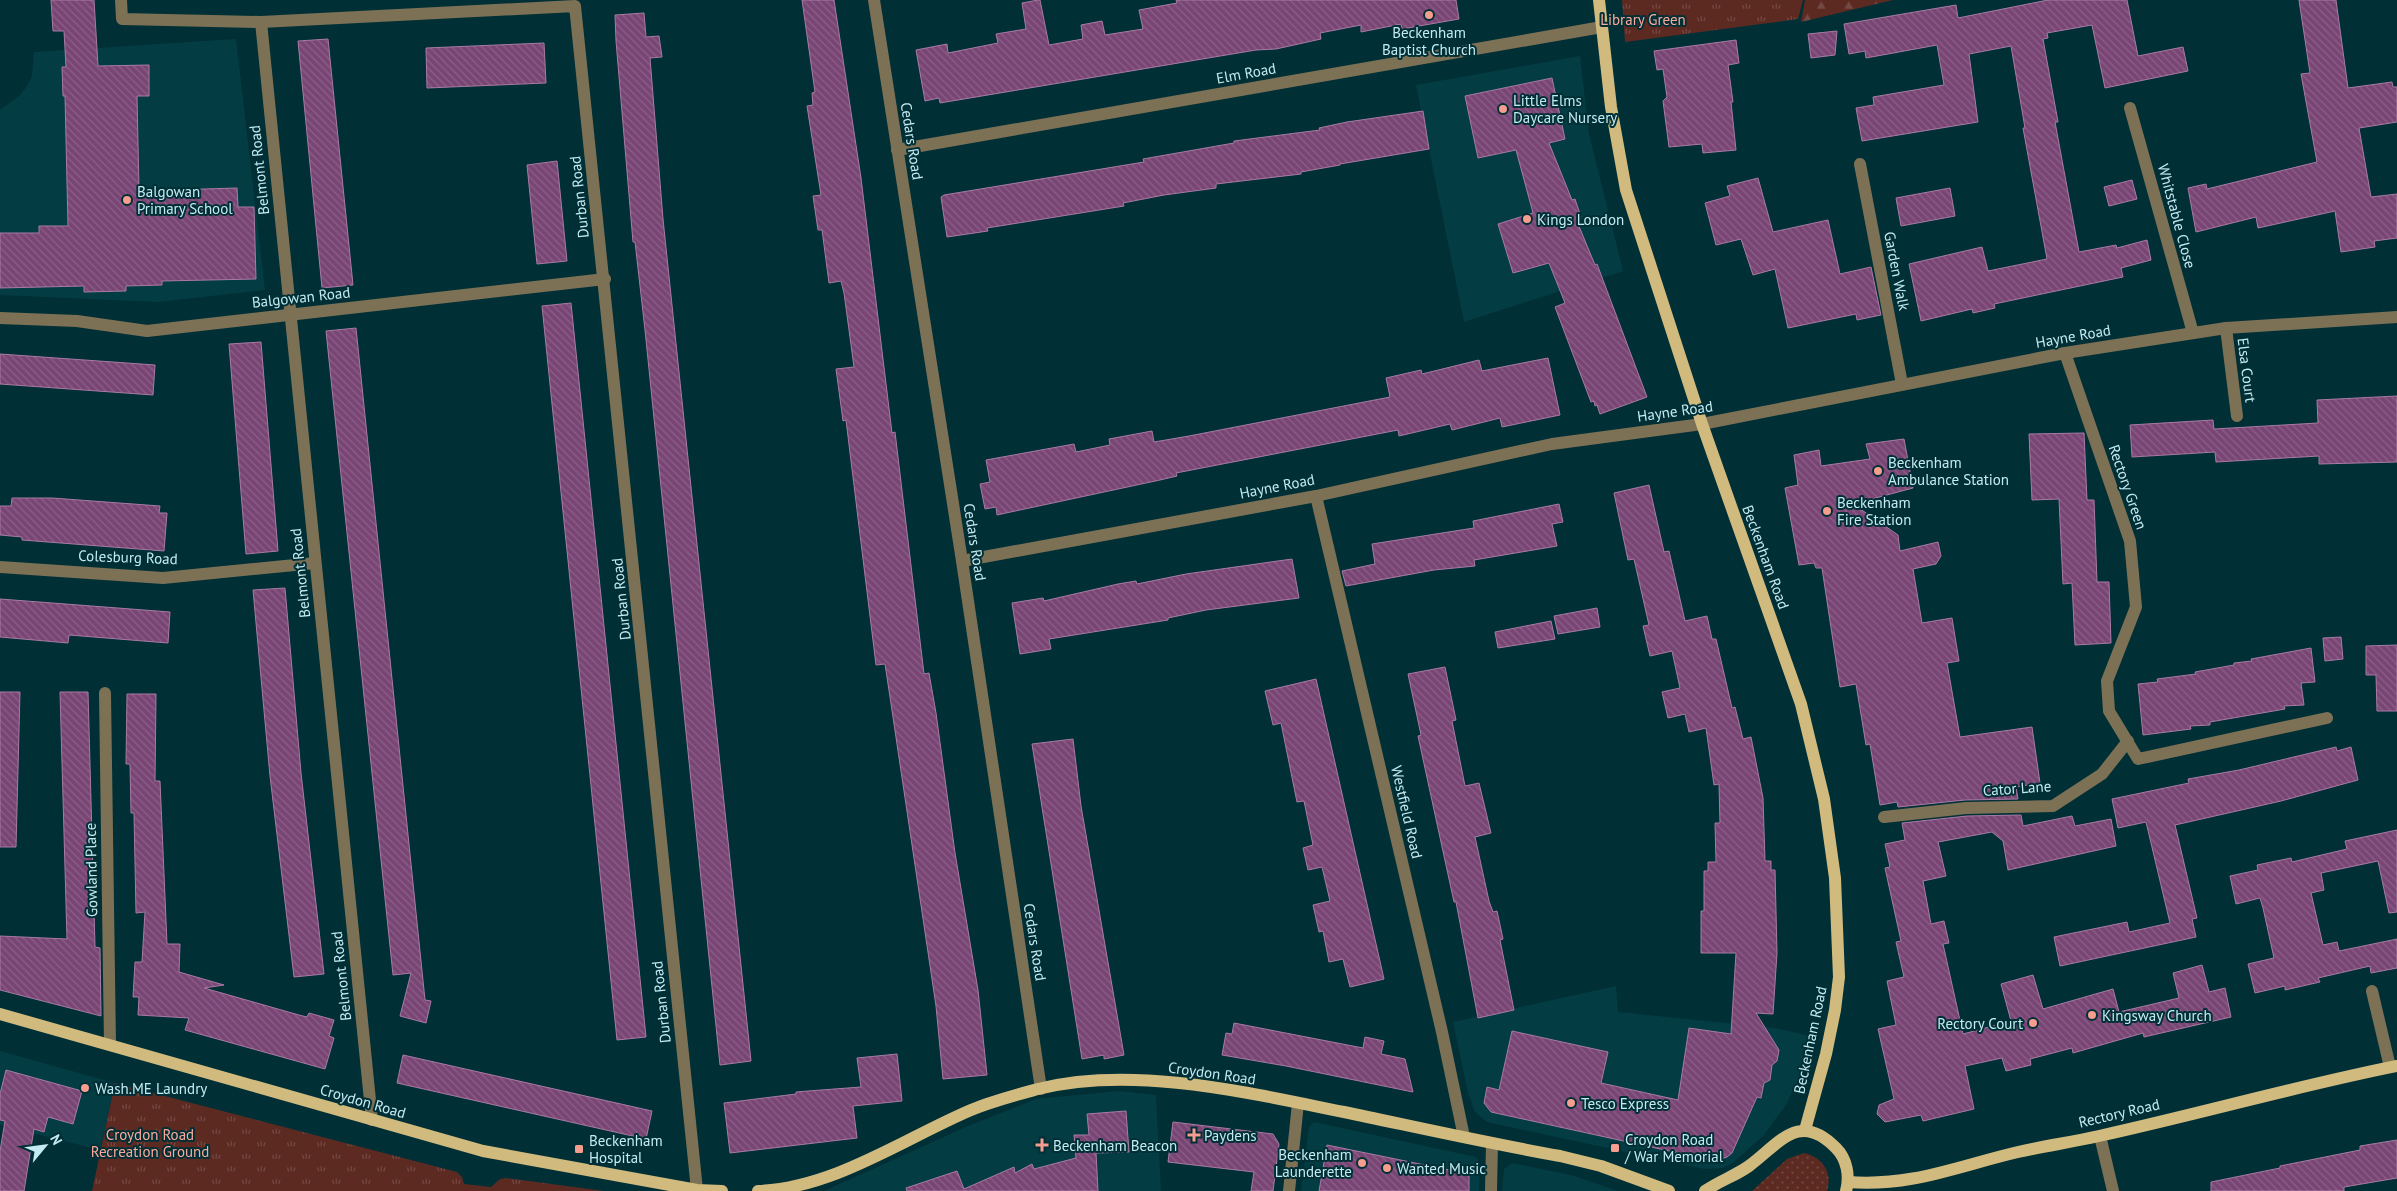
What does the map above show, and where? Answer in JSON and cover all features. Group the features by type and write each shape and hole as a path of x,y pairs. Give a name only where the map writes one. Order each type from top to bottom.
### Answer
{"main road":[{"name":"Beckenham Road","path":"1599,0 1612,115 1626,190 1702,424 1801,704 1816,761 1830,837 1838,929 1839,977 1836,1010 1805,1130"},
{"name":"Croydon Road","path":"0,1014 483,1152 697,1190 722,1191"},
{"name":"Rectory Road","path":"1847,1187 1900,1182 2018,1152 2100,1136 2231,1103 2394,1066"},
{"name":"Croydon Road","path":"758,1191 787,1187 824,1177 970,1111 1041,1088 1084,1082 1142,1081 1220,1089 1464,1137 1601,1166 1669,1191"},
{"path":"1705,1191 1748,1167 1785,1136 1805,1130 1823,1137 1840,1152 1846,1166 1847,1187"}],"street":[{"path":"121,0 122,18 261,22"},
{"name":"Cedars Road","path":"874,0 962,561 1041,1088"},
{"name":"Durban Road","path":"261,22 575,6 605,279 697,1190"},
{"name":"Belmont Road","path":"261,22 372,1120"},
{"name":"Elm Road","path":"897,150 1602,27"},
{"name":"Whitstable Close","path":"2130,108 2193,333"},
{"name":"Garden Walk","path":"1860,164 1902,384"},
{"name":"Balgowan Road","path":"0,318 77,321 147,331 605,279"},
{"name":"Hayne Road","path":"962,561 1316,496 1552,444 1702,424 2065,353 2226,328 2397,318"},
{"name":"Elsa Court","path":"2226,328 2237,416"},
{"name":"Rectory Green","path":"2065,353 2130,541 2136,607 2106,681 2109,711 2138,759 2327,718"},
{"name":"Westfield Road","path":"1316,496 1442,1032 1464,1137"},
{"name":"Colesburg Road","path":"0,567 163,578 315,563"},
{"name":"Gowland Place","path":"104,693 110,1045"},
{"name":"Cator Lane","path":"1884,817 1966,808 2053,806 2102,774 2128,742"},
{"path":"2372,991 2394,1066"},
{"path":"1288,1191 1298,1103"},
{"path":"2100,1136 2113,1191"},
{"path":"1490,1191 1492,1143"}],"shaded area":[{"name":"Balgowan Primary School","path":"236,39 265,290 157,302 0,295 0,110 20,95 27,86 32,76 34,52"},
{"name":"Kings London","path":"1580,56 1589,134 1623,271 1464,322 1416,85"},
{"path":"1616,986 1618,1012 1775,1028 1815,1037 1802,1072 1786,1105 1763,1136 1734,1162 1723,1168 1704,1169 1487,1122 1475,1112 1468,1093 1453,1022"},
{"path":"0,1051 115,1083 100,1150 0,1125"},
{"name":"Beckenham Beacon","path":"1119,1091 1156,1095 1161,1191 824,1191 968,1126 1036,1099"},
{"path":"1314,1122 1476,1157 1480,1165 1479,1191 1301,1191 1309,1127"},
{"path":"1512,1163 1571,1175 1618,1191 1502,1191 1504,1169"}],"green space":[{"name":"Library Green","path":"1622,0 1803,0 1798,19 1625,42"},
{"path":"1805,0 1893,0 1801,22"},
{"name":"Croydon Road Recreation Ground","path":"115,1083 457,1172 462,1177 464,1184 491,1187 500,1179 506,1178 604,1191 92,1191"},
{"path":"1804,1153 1816,1158 1825,1166 1828,1178 1827,1191 1752,1191 1787,1159"}],"building":[{"path":"51,0 94,0 98,66 149,65 149,96 137,96 139,191 237,188 238,207 254,207 256,279 162,281 162,285 126,286 126,291 84,292 84,286 0,288 0,233 39,233 39,226 68,226 65,96 63,96 62,67 66,67 64,31 53,31"},
{"path":"802,0 834,0 861,178 892,433 895,432 924,674 929,673 936,713 955,853 978,990 987,1075 943,1079 936,1006 885,664 876,665 846,420 843,421 836,369 854,367 844,293 841,281 829,283 822,230 818,230 813,196 821,195 807,106 813,105 812,93 815,92"},
{"path":"1040,0 1049,45 1083,39 1081,25 1102,21 1105,35 1143,29 1139,10 1177,3 1176,0 1456,0 1459,19 1402,29 1401,24 1361,32 1361,25 1320,33 1321,39 1276,49 1256,50 940,103 939,98 925,101 916,50 947,44 948,53 998,43 996,34 1026,29 1022,3"},
{"path":"2048,0 2127,0 2138,56 2183,47 2188,71 2105,88 2092,25 2047,33 2048,38 2043,39 2058,122 2055,122 2079,252 2116,245 2117,248 2147,240 2151,260 2121,268 2123,277 1994,304 1995,308 1973,313 1972,309 1921,321 1909,264 1982,247 1988,271 2047,259 2023,128 2025,128 2011,46 1969,54 1978,122 1862,141 1856,108 1874,105 1873,97 1944,85 1937,45 1866,58 1865,51 1849,54 1844,24 1956,5 1958,18"},
{"path":"2299,0 2336,0 2348,88 2392,82 2393,87 2397,87 2397,122 2359,128 2371,197 2397,194 2397,238 2374,241 2375,247 2341,252 2335,211 2258,228 2256,217 2196,232 2188,188 2206,184 2207,189 2317,162 2301,74 2310,73"},
{"path":"644,13 646,37 659,36 662,57 650,58 663,219 751,1061 720,1065 645,330 635,242 633,242 616,41 615,15"},
{"path":"1837,31 1835,55 1811,58 1808,34"},
{"path":"328,39 353,285 322,288 298,41"},
{"path":"1736,40 1739,63 1728,65 1733,102 1731,102 1736,150 1703,153 1702,144 1669,147 1663,101 1667,97 1663,69 1657,70 1654,51"},
{"path":"544,43 546,83 427,88 426,48"},
{"path":"1552,78 1565,139 1549,143 1572,200 1575,199 1581,217 1576,219 1595,265 1597,264 1647,397 1600,414 1594,401 1591,402 1555,307 1565,303 1549,263 1513,273 1498,224 1533,213 1516,150 1478,158 1465,96"},
{"path":"1423,111 1429,149 1340,164 1301,172 1301,174 1216,184 1216,188 1164,195 1123,203 1124,206 987,228 988,231 947,237 941,197 944,195 1144,162 1143,159 1234,143 1234,141 1320,130 1319,128 1347,122"},
{"path":"557,161 567,261 537,264 527,165"},
{"path":"1758,178 1773,232 1828,220 1840,274 1871,267 1881,315 1857,320 1856,314 1788,328 1775,269 1753,275 1741,239 1716,245 1705,203 1730,196 1727,186"},
{"path":"2132,180 2137,199 2109,206 2104,187"},
{"path":"1950,188 1955,216 1901,226 1896,198"},
{"path":"571,303 646,1037 617,1040 542,306"},
{"path":"356,328 425,1000 431,1001 426,1023 400,1016 411,973 393,975 326,331"},
{"path":"261,342 278,551 246,554 229,344"},
{"path":"0,354 155,365 153,395 0,384"},
{"path":"1548,358 1560,415 1502,427 1500,418 1452,430 1450,424 1399,436 1398,430 1176,473 1177,476 997,515 996,507 985,509 980,484 990,482 986,460 1074,444 1076,452 1110,445 1109,439 1152,431 1154,442 1189,436 1390,397 1386,378 1421,370 1422,374 1479,360 1482,371"},
{"path":"2397,396 2397,462 2319,464 2319,456 2216,462 2215,452 2132,457 2130,425 2213,420 2214,429 2318,423 2317,400"},
{"path":"2084,433 2087,500 2094,500 2097,582 2109,582 2111,643 2075,645 2072,583 2063,584 2059,499 2032,500 2029,434"},
{"path":"1904,439 1913,488 1853,504 1898,535 1900,551 1938,542 1941,556 1936,564 1913,569 1922,623 1952,618 1959,661 1947,663 1960,737 2032,727 2040,783 2016,787 2018,799 1965,800 1898,807 1897,802 1880,805 1870,744 1866,745 1856,684 1840,687 1822,568 1816,568 1814,563 1799,565 1785,488 1798,485 1794,455 1819,450 1821,466 1870,459 1866,444"},
{"path":"1649,485 1664,552 1669,551 1685,621 1707,616 1712,639 1716,639 1732,708 1735,707 1743,739 1751,737 1763,798 1765,861 1771,861 1771,870 1775,870 1777,953 1773,1014 1756,1013 1779,1050 1777,1061 1772,1065 1770,1080 1764,1083 1761,1098 1757,1097 1732,1153 1715,1161 1491,1112 1484,1103 1487,1087 1499,1090 1512,1031 1608,1052 1601,1083 1678,1100 1689,1028 1731,1034 1736,953 1701,953 1701,911 1704,911 1704,871 1708,871 1708,862 1716,862 1715,823 1720,823 1719,784 1714,785 1706,728 1689,732 1685,714 1668,718 1662,692 1680,688 1672,651 1650,656 1643,626 1649,625 1634,559 1628,560 1614,493"},
{"path":"12,498 52,498 160,506 159,513 167,513 164,551 22,540 22,537 0,535 0,506 11,506"},
{"path":"1559,504 1563,522 1552,524 1557,546 1474,560 1475,566 1434,570 1346,586 1342,571 1375,564 1372,544 1474,528 1473,521"},
{"path":"1292,559 1299,598 1206,610 1168,618 1168,620 1049,639 1051,649 1020,654 1012,603 1043,598 1044,601 1118,584 1136,581 1137,584 1186,574"},
{"path":"285,588 301,773 324,974 294,977 270,776 253,590"},
{"path":"0,599 170,612 168,643 69,635 68,643 0,637"},
{"path":"1597,608 1600,627 1558,634 1554,616"},
{"path":"1551,621 1555,639 1498,648 1495,632"},
{"path":"2341,637 2343,659 2325,661 2323,638"},
{"path":"2397,645 2397,711 2377,711 2376,675 2366,675 2366,646"},
{"path":"2311,648 2315,682 2301,683 2304,705 2284,706 2285,709 2210,722 2210,725 2190,726 2191,729 2143,735 2138,684 2158,682 2157,679 2196,674 2195,672 2252,661 2251,659"},
{"path":"1445,667 1456,720 1452,721 1465,786 1479,783 1491,833 1475,837 1489,901 1493,912 1497,911 1503,939 1500,940 1514,1010 1478,1018 1456,902 1454,902 1418,736 1421,735 1408,674"},
{"path":"1316,679 1384,979 1350,987 1343,959 1329,962 1323,931 1319,932 1313,905 1330,901 1322,867 1308,870 1303,848 1313,845 1304,801 1297,802 1281,723 1273,725 1265,691"},
{"path":"0,692 20,692 16,847 0,847"},
{"path":"60,692 88,692 95,947 100,948 101,1016 0,990 0,936 67,939"},
{"path":"127,694 156,694 155,781 160,781 167,944 180,944 179,972 224,985 204,988 307,1017 309,1013 334,1020 329,1036 334,1038 325,1069 185,1030 189,1018 138,1015 139,997 133,997 135,962 142,962 145,912 136,913 134,813 131,813 130,764 126,764"},
{"path":"1073,739 1081,806 1124,1055 1104,1059 1104,1055 1082,1059 1032,744"},
{"path":"2336,747 2337,751 2351,747 2358,780 2281,801 2175,825 2197,918 2192,919 2196,937 2060,966 2054,937 2127,922 2129,932 2170,923 2146,822 2118,828 2112,799 2189,783 2188,779 2239,770"},
{"path":"2021,815 2023,826 2072,816 2075,826 2111,819 2116,846 2008,870 2003,841 1992,832 1938,842 1946,876 1923,881 1931,924 1944,921 1949,943 1943,944 1963,1034 2011,1021 2001,984 2033,975 2043,1009 2113,989 2119,1012 2179,998 2173,973 2202,965 2209,992 2225,988 2231,1017 2144,1037 2143,1033 2073,1053 2072,1048 2030,1059 2031,1065 2006,1071 2002,1058 1965,1066 1974,1109 1923,1121 1921,1115 1885,1122 1877,1114 1879,1105 1894,1099 1878,1029 1896,1025 1887,981 1904,977 1896,942 1901,941 1885,868 1890,867 1885,844 1905,840 1902,823 1967,816"},
{"path":"2397,830 2397,912 2389,913 2378,861 2321,873 2324,890 2311,893 2323,945 2337,942 2339,951 2397,939 2397,968 2371,973 2370,966 2318,978 2320,982 2285,990 2285,986 2255,993 2248,964 2274,958 2260,898 2236,904 2230,876 2258,870 2257,865 2291,858 2292,862 2347,849 2345,841"},
{"path":"1234,1023 1363,1048 1365,1037 1384,1041 1381,1054 1405,1059 1413,1092 1222,1055 1226,1033 1232,1034"},
{"path":"897,1054 902,1101 853,1106 857,1138 730,1153 724,1103 796,1094 796,1092 861,1087 857,1058"},
{"path":"403,1055 652,1111 646,1139 397,1083"},
{"path":"6,1070 82,1091 73,1124 48,1117 44,1132 34,1129 24,1191 0,1191 0,1151 5,1121 0,1120 0,1094"},
{"path":"1126,1111 1129,1152 1096,1153 1098,1191 907,1191 906,1188 957,1171 964,1189 1014,1167 1015,1173 1032,1164 1034,1169 1076,1158 1074,1135 1089,1135 1087,1114"},
{"path":"1173,1122 1273,1134 1279,1144 1273,1191 1251,1191 1254,1172 1168,1162"},
{"path":"2397,1140 2397,1178 2344,1187 2344,1191 2211,1191 2211,1182 2360,1150 2360,1146"},
{"path":"1327,1145 1469,1174 1469,1191 1319,1191"}],"place":[{"name":"Beckenham Baptist Church","path":"1429,15"},
{"name":"Little Elms Daycare Nursery","path":"1503,109"},
{"name":"Balgowan Primary School","path":"127,200"},
{"name":"Kings London","path":"1527,219"},
{"name":"Beckenham Ambulance Station","path":"1878,471"},
{"name":"Beckenham Fire Station","path":"1827,511"},
{"name":"Kingsway Church","path":"2092,1015"},
{"name":"Rectory Court","path":"2033,1023"},
{"name":"Wash.ME Laundry","path":"85,1088"},
{"name":"Tesco Express","path":"1571,1103"},
{"name":"Paydens","path":"1194,1135"},
{"name":"Beckenham Beacon","path":"1042,1145"},
{"name":"Croydon Road / War Memorial","path":"1615,1148"},
{"name":"Beckenham Hospital","path":"579,1149"},
{"name":"Beckenham Launderette","path":"1362,1163"},
{"name":"Wanted Music","path":"1387,1168"}]}
